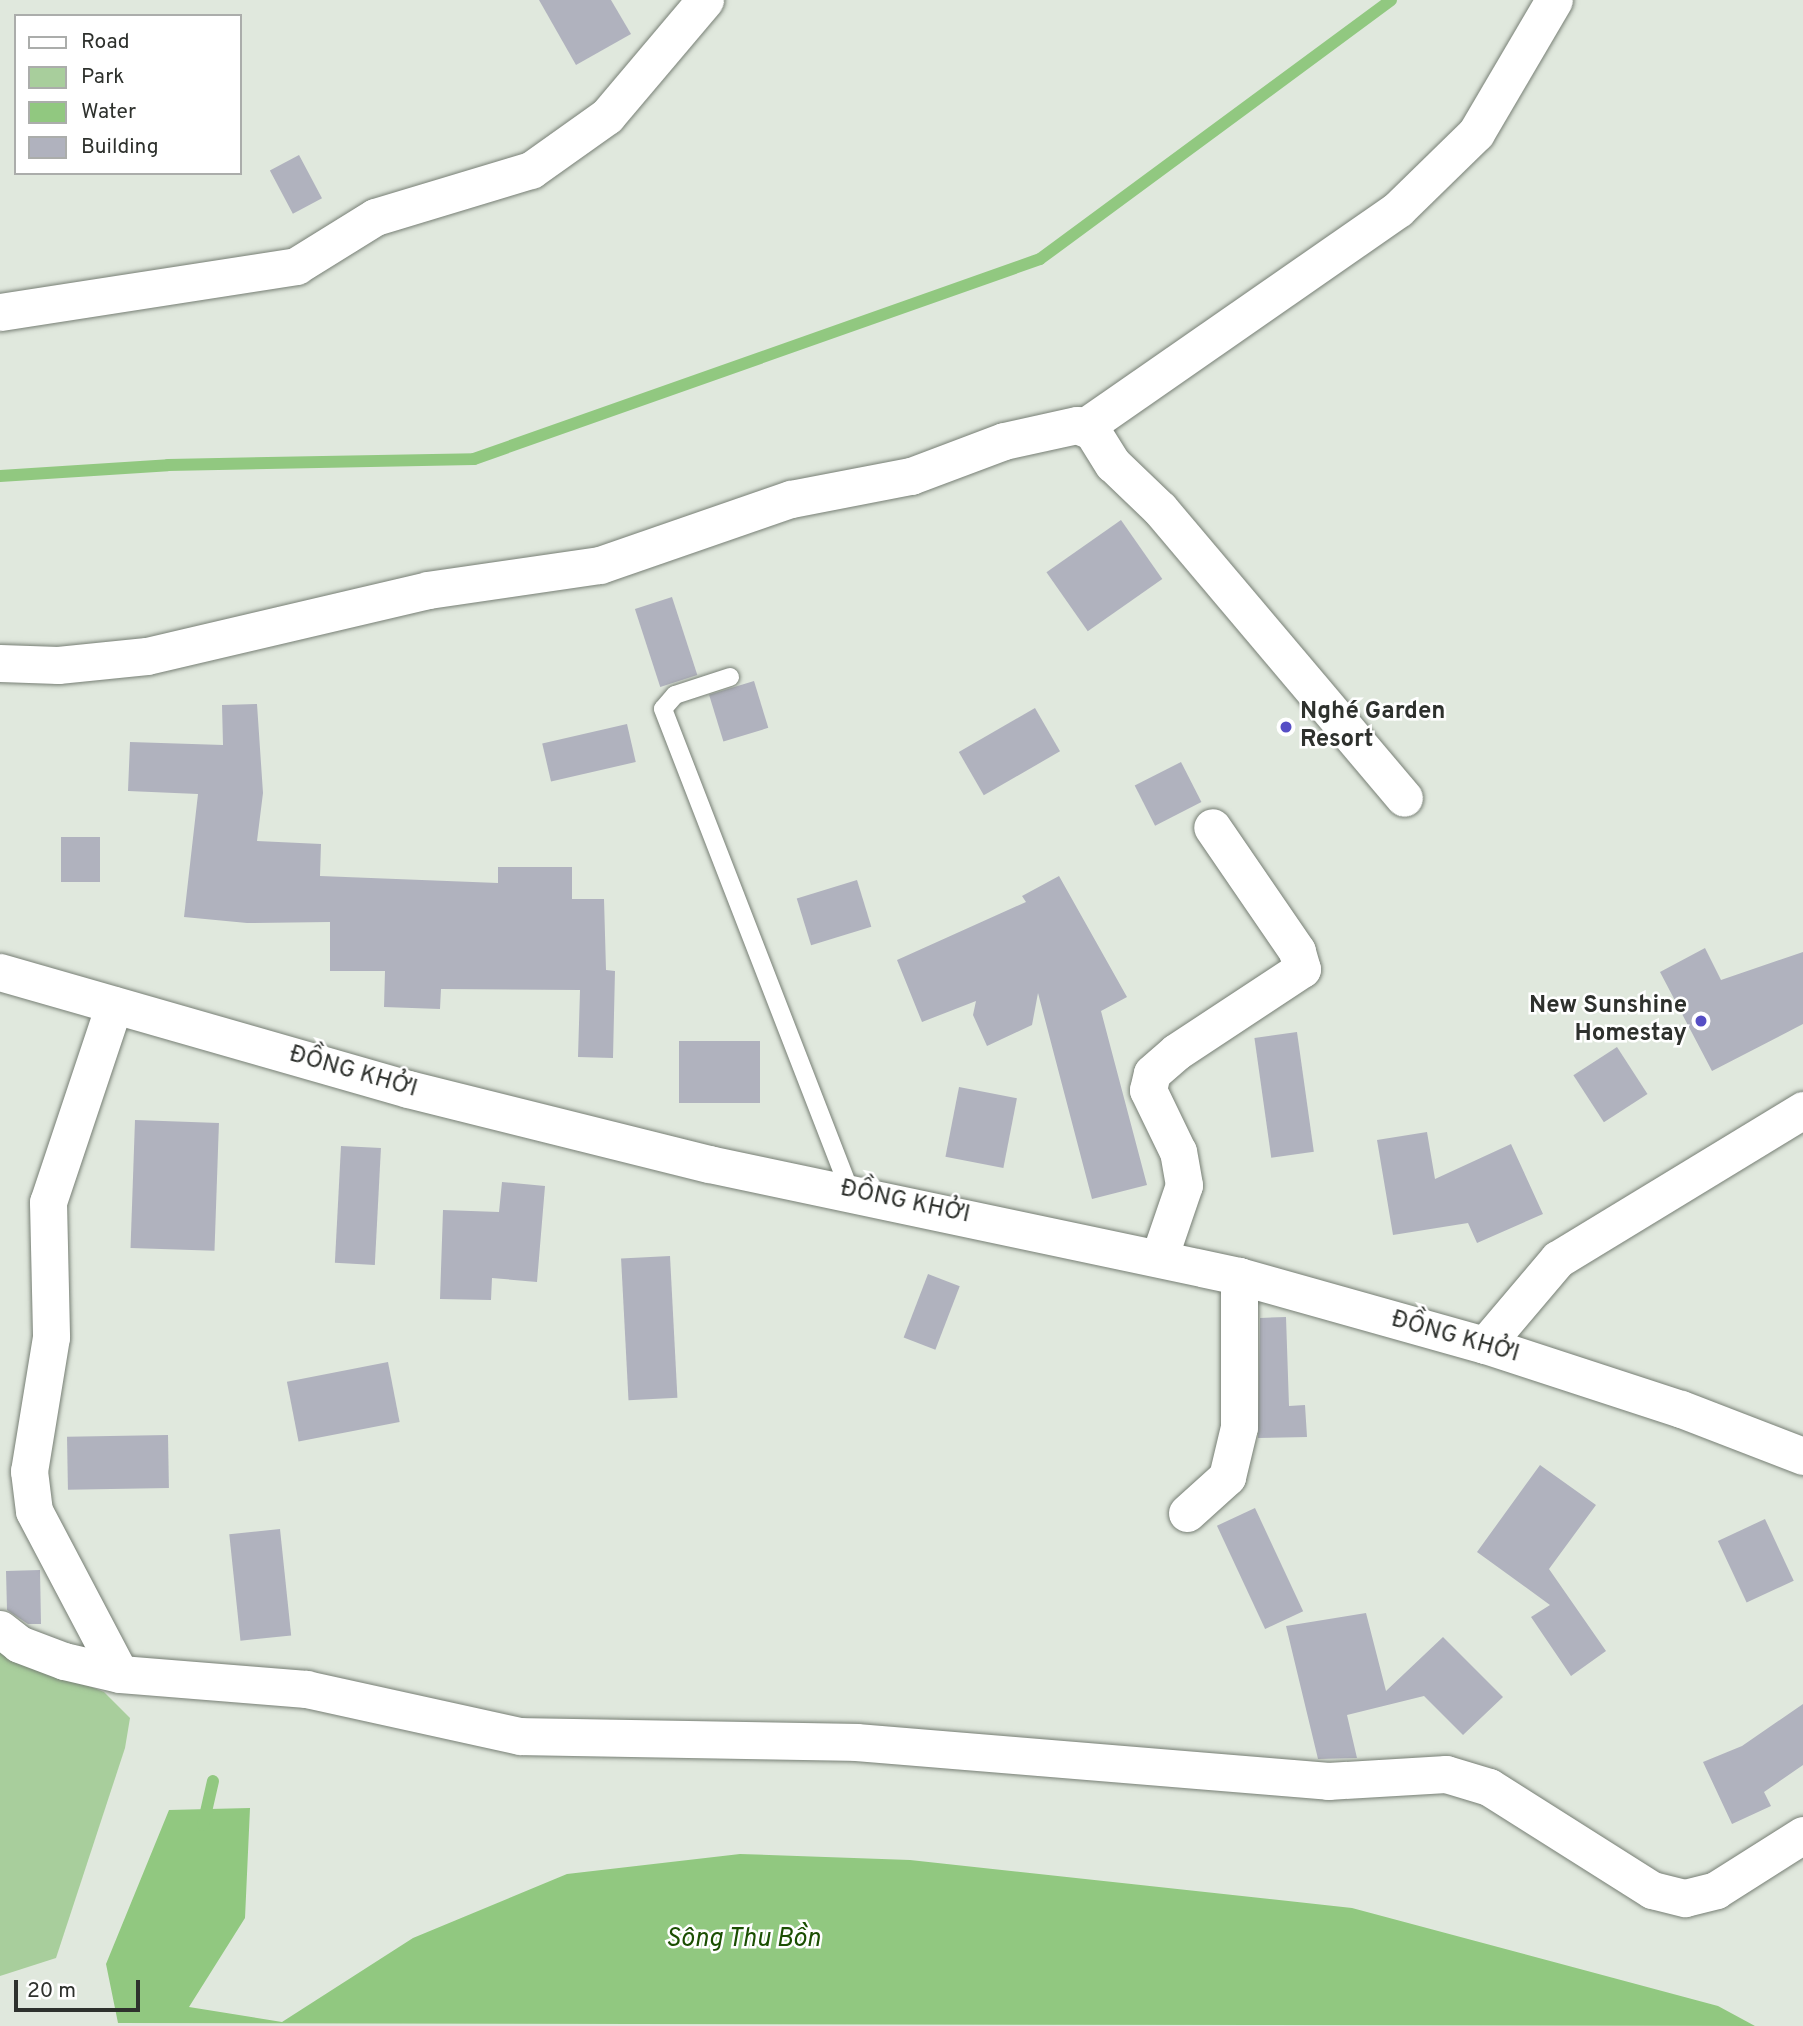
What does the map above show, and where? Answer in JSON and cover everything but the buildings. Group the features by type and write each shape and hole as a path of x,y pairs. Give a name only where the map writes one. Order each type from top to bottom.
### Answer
{"street":[{"path":"0,312 296,266 375,217 531,170 607,116 705,0"},
{"path":"0,663 58,665 147,656 428,590 600,565 791,499 911,476 1004,441 1068,425 1086,426 1398,209 1476,133 1553,0"},
{"path":"1086,426 1404,798"},
{"path":"1159,1258 1184,1185 1178,1153 1148,1090 1152,1073 1175,1052 1303,969 1297,951 1213,827"},
{"name":"ĐỒNG KHỞI","path":"0,972 408,1089 709,1164 850,1191 1239,1276 1485,1345 1681,1409 1803,1457"},
{"path":"114,1005 48,1202 51,1337 29,1471 34,1511 120,1674"},
{"path":"1485,1345 1558,1259 1803,1110"},
{"path":"1187,1513 1227,1477 1239,1427 1239,1276"},
{"path":"0,1629 53,1657 120,1674 306,1689 520,1736 856,1742 1328,1781 1446,1774 1489,1787 1652,1890 1685,1899 1716,1890 1803,1835"}],"lane":[{"path":"730,677 675,695 663,709 850,1191"}],"green space":[{"path":"0,1651 104,1692 130,1718 125,1748 56,1958 0,1976"}],"water":[{"name":"Sông Thu Bồn","path":"250,1808 245,1918 189,2007 282,2022 413,1938 567,1874 740,1854 910,1860 1352,1908 1718,2006 1755,2026 118,2023 106,1964 169,1810"}],"waterway":[{"path":"0,476 168,465 474,459 1040,259 1391,0"},
{"path":"203,1825 213,1781"}],"place":[{"name":"Nghé Garden Resort","path":"1286,727"},
{"name":"New Sunshine Homestay","path":"1701,1021"}]}
